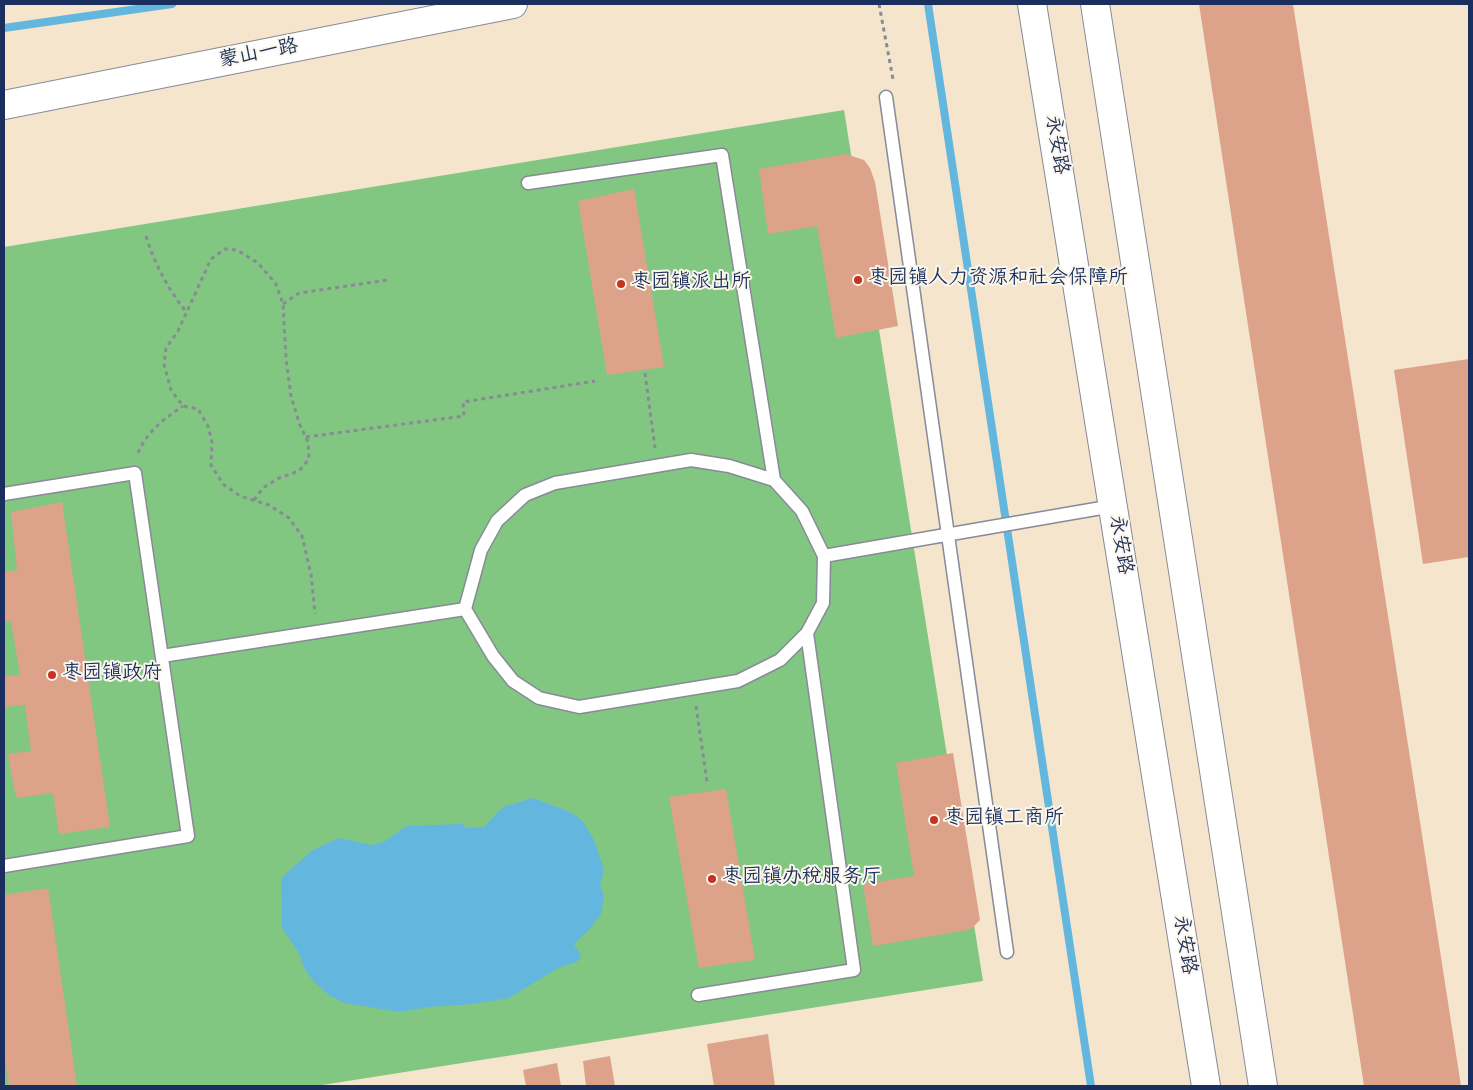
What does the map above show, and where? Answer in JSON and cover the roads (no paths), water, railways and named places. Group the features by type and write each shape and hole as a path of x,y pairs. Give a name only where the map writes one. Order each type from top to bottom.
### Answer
{"main road":[{"name":"蒙山一路","path":"4,105 514,4"},
{"name":"永安路","path":"1032,4 1206,1086"},
{"path":"1095,4 1263,1086"}],"lane":[{"path":"886,97 1007,952"},
{"path":"528,183 722,155 774,480"},
{"path":"691,460 729,466 774,480 802,511 824,556 823,602 807,633 780,660 738,682 579,706 539,698 513,681 492,656 465,609 481,550 496,521 525,495 555,483 691,460"},
{"path":"4,494 135,473 188,836 4,866"},
{"path":"824,556 1113,506"},
{"path":"162,656 465,609"},
{"path":"698,995 854,970 807,633"}],"water":[{"path":"533,798 570,812 582,820 594,840 604,870 600,885 604,897 601,914 587,932 574,944 581,955 577,962 560,967 509,998 399,1012 344,1003 330,996 315,983 304,968 299,953 282,928 281,885 282,877 313,850 339,838 371,845 384,842 406,826 463,824 466,828 484,827 503,807"}],"waterway":[{"path":"4,28 172,4"},
{"path":"928,4 1091,1086"}],"place":[{"name":"枣园镇人力资源和社会保障所","path":"858,280"},
{"name":"枣园镇派出所","path":"621,284"},
{"name":"枣园镇政府","path":"52,675"},
{"name":"枣园镇工商所","path":"934,820"},
{"name":"枣园镇办税服务厅","path":"712,879"}]}
